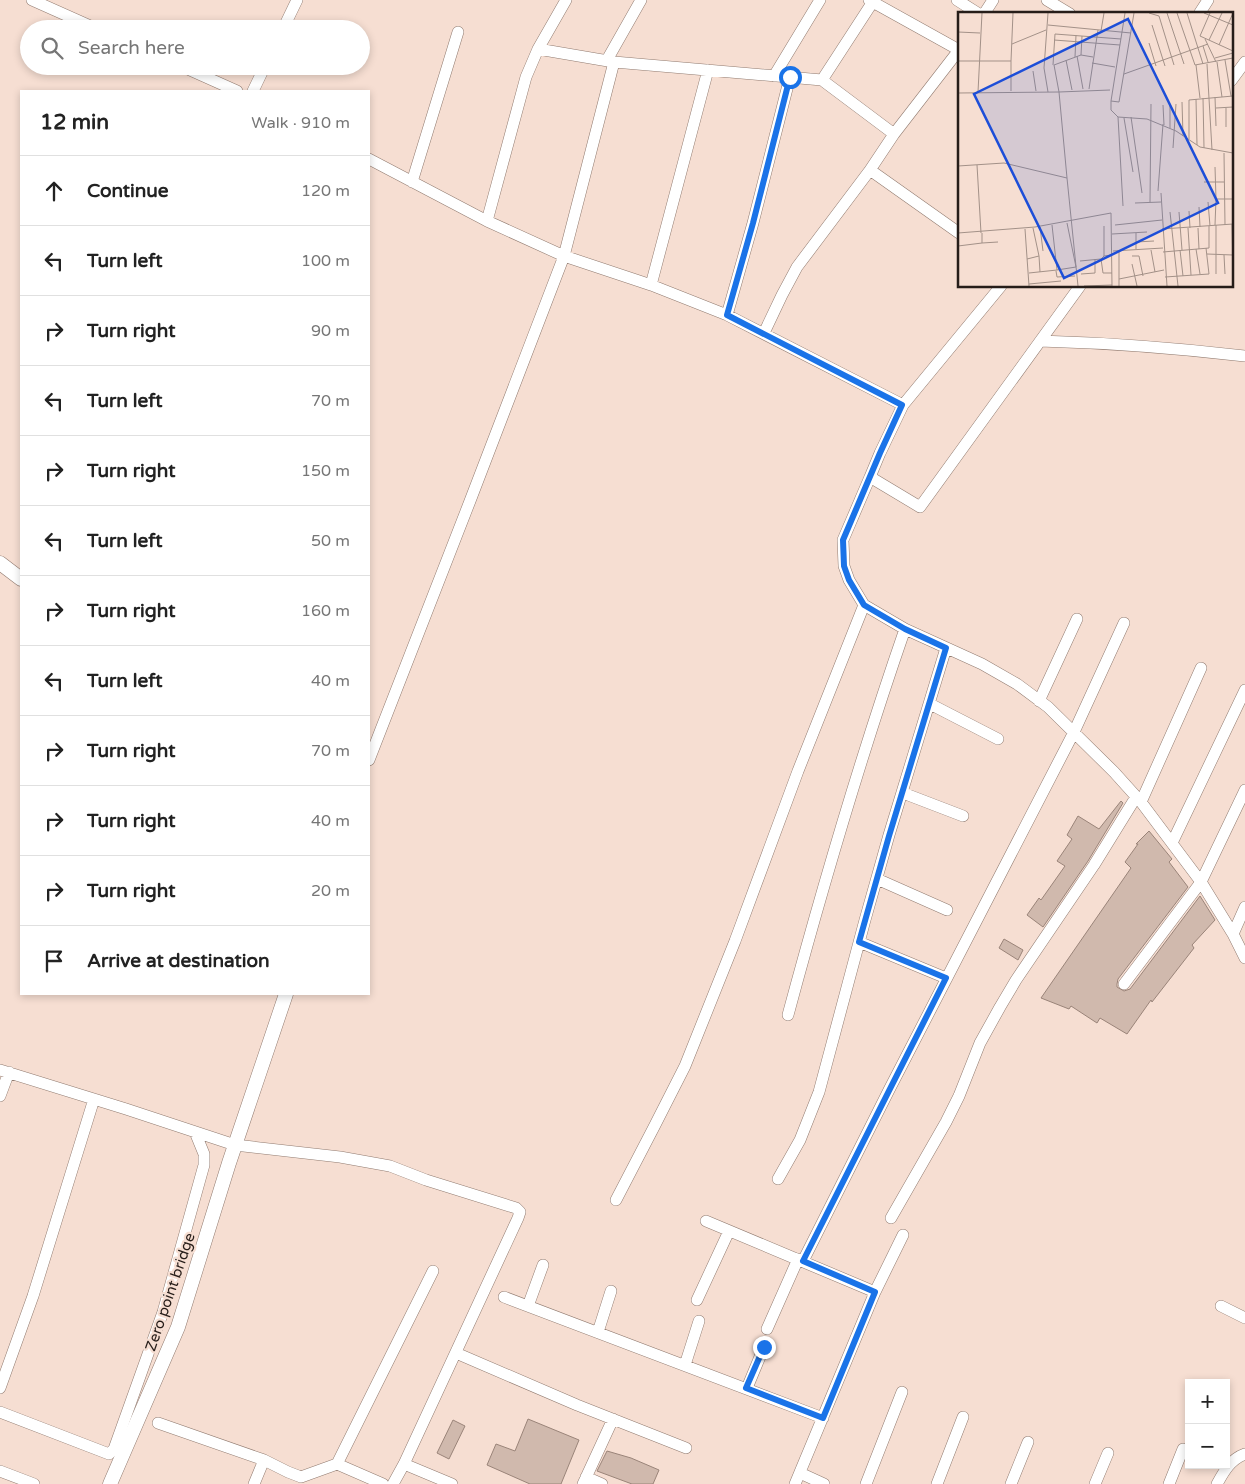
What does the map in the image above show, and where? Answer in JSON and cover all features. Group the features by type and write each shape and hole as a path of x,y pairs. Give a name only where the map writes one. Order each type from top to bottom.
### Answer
{"street":[{"path":"35,0 78,20"},
{"path":"287,20 296,0"},
{"path":"487,221 526,78 538,49 566,0"},
{"path":"370,757 564,256 610,61 641,0"},
{"path":"774,76 820,0"},
{"path":"956,0 976,12"},
{"path":"985,12 993,0"},
{"path":"1047,0 1067,12"},
{"path":"1200,12 1208,0"},
{"path":"822,80 872,1 958,49"},
{"path":"412,182 458,32"},
{"path":"538,49 610,61 822,80 894,134"},
{"path":"764,333 797,267 870,170 894,134 958,51"},
{"path":"1232,80 1245,62"},
{"path":"651,285 708,70"},
{"path":"202,75 236,90"},
{"path":"253,90 260,75"},
{"path":"727,315 753,223 790,77"},
{"path":"370,160 487,221 564,256 651,285 727,315 902,405"},
{"path":"870,170 958,233"},
{"path":"999,288 902,405 843,540 844,566 849,580 864,605 905,629 991,669 1017,684 1048,707 1139,799 1201,882 1233,934 1245,958"},
{"path":"870,477 920,507 1079,288"},
{"path":"1040,341 1152,346 1245,356"},
{"path":"0,562 20,578"},
{"path":"616,1200 688,1056 735,941 798,771 864,605"},
{"path":"1039,701 1077,619"},
{"path":"768,1329 801,1260 1074,732 1124,623"},
{"path":"788,1015 808,940 877,711 905,629"},
{"path":"778,1179 800,1140 819,1092 877,879 946,648"},
{"path":"891,1218 946,1122 959,1096 980,1043 1000,1007 1016,980 1139,799 1201,668"},
{"path":"1172,843 1245,690"},
{"path":"930,704 998,739"},
{"path":"1124,984 1201,882 1245,790"},
{"path":"902,793 962,816"},
{"path":"877,879 947,910"},
{"path":"1233,934 1245,907"},
{"path":"859,942 946,978"},
{"name":"Zero point bridge","path":"110,1484 178,1327 229,1163 286,995"},
{"path":"0,1096 4,1071 235,1145 340,1157 390,1166 426,1180 516,1208 520,1212 518,1218 393,1484"},
{"path":"0,1388 33,1296 94,1099"},
{"path":"0,1412 109,1454 114,1449 163,1312 204,1165 204,1154 195,1132"},
{"path":"706,1222 875,1292"},
{"path":"697,1300 729,1231"},
{"path":"824,1484 797,1479 875,1292 903,1235"},
{"path":"528,1306 543,1265"},
{"path":"158,1423 264,1460 300,1480 337,1464 433,1270"},
{"path":"598,1332 611,1291"},
{"path":"504,1297 823,1418"},
{"path":"1221,1306 1245,1318"},
{"path":"685,1365 699,1321"},
{"path":"746,1388 764,1347"},
{"path":"456,1353 686,1448"},
{"path":"866,1484 902,1392"},
{"path":"937,1484 964,1417"},
{"path":"602,1484 584,1481 613,1419"},
{"path":"1011,1484 1028,1442"},
{"path":"1169,1484 1184,1449"},
{"path":"1095,1484 1108,1453"},
{"path":"1218,1484 1233,1461 1245,1454"},
{"path":"254,1484 264,1460"},
{"path":"337,1464 384,1484"},
{"path":"404,1464 449,1483"},
{"path":"0,1471 34,1484"}],"building":[{"path":"1121,801 1123,803 1088,861 1043,927 1027,915 1039,898 1041,900 1065,866 1057,861 1072,839 1067,835 1078,816 1099,829"},
{"path":"1149,831 1172,859 1169,862 1188,887 1118,979 1117,987 1124,991 1130,989 1200,896 1215,920 1192,945 1194,948 1152,1002 1151,1000 1127,1034 1100,1018 1097,1023 1071,1006 1069,1009 1041,998 1131,868 1125,862 1138,844 1136,844"},
{"path":"1004,939 1023,950 1018,960 999,948"},
{"path":"528,1419 579,1440 561,1484 530,1484 487,1465 496,1444 515,1451"},
{"path":"453,1420 465,1426 449,1459 437,1453"},
{"path":"607,1451 631,1458 659,1470 653,1484 632,1484 597,1471"}],"route":[{"path":"764,1347 746,1388 823,1418 875,1292 803,1261 946,978 859,942 946,648 905,629 864,605 849,580 844,566 843,540 902,405 727,315 753,223 790,77"}]}
